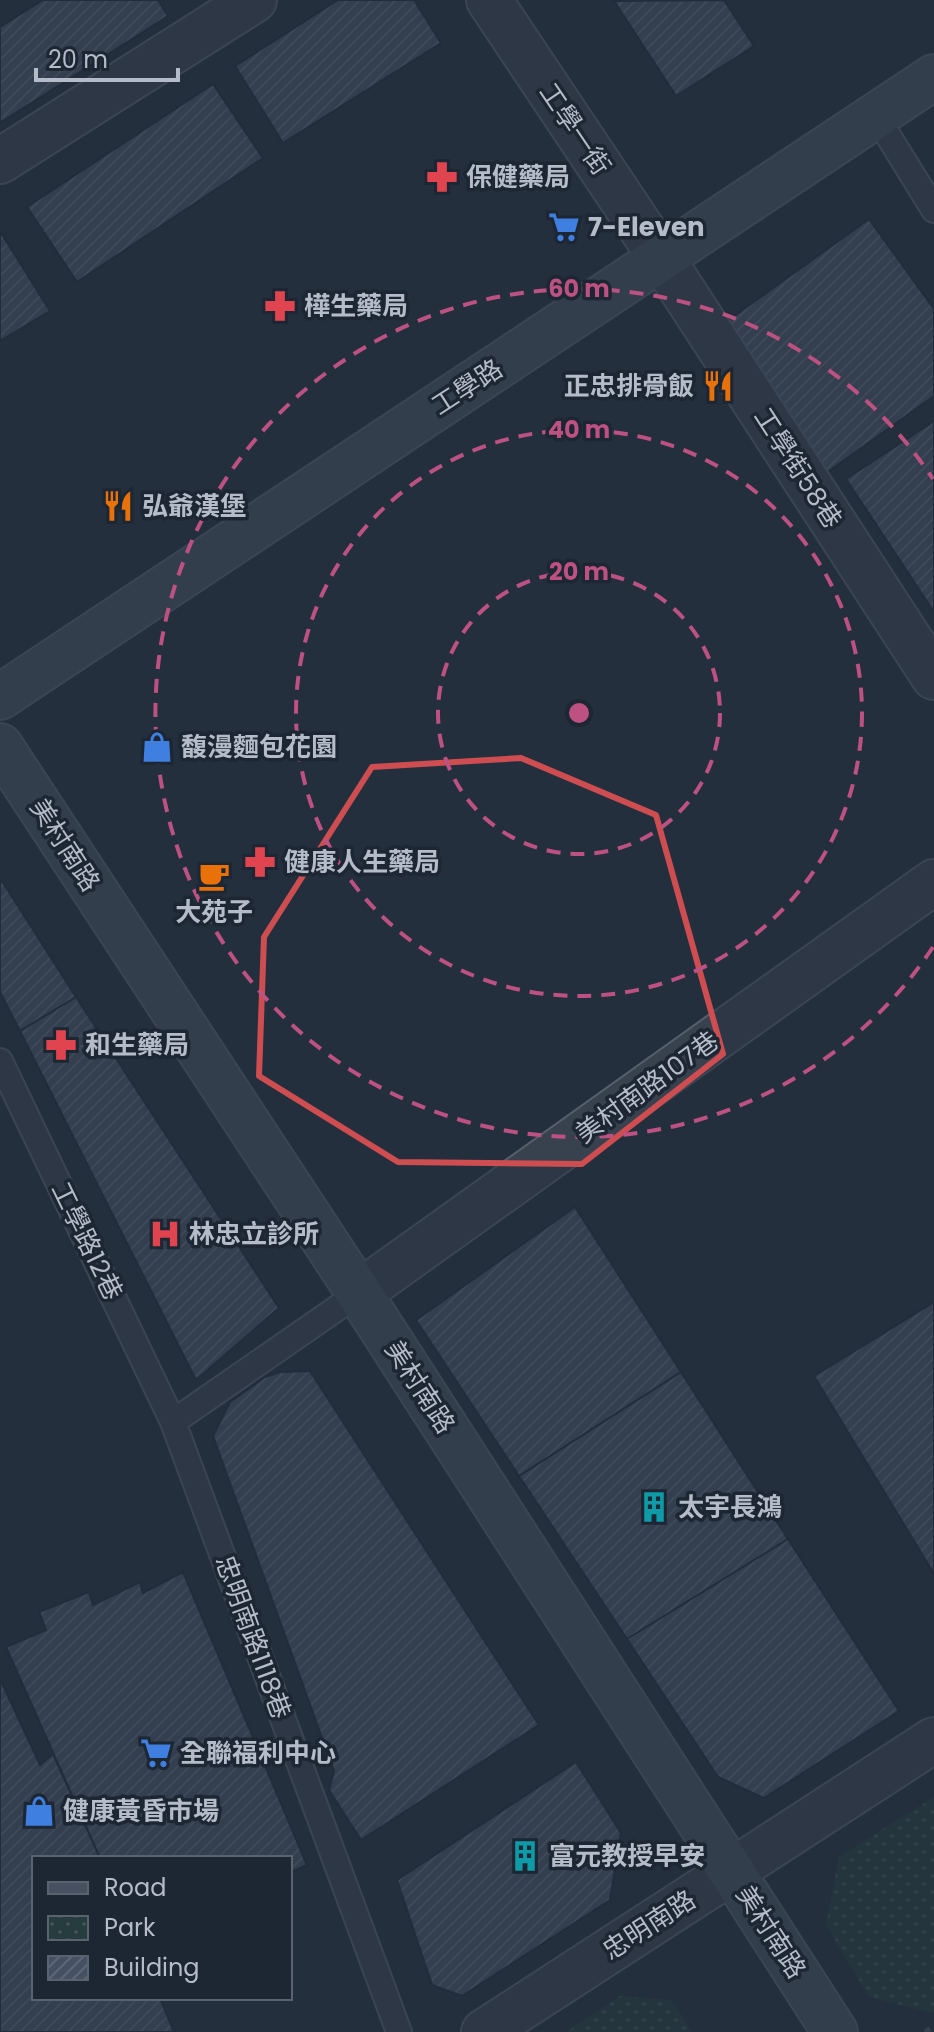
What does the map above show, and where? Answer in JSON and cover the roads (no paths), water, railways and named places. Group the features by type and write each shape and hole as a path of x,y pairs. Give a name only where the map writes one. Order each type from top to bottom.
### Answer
{"street":[{"path":"0,161 254,0"},
{"name":"工學一街","path":"489,0 662,259"},
{"name":"工學路","path":"0,697 934,77"},
{"name":"工學街58巷","path":"662,259 934,677"},
{"name":"美村南路","path":"0,746 359,1293 835,2032"},
{"name":"美村南路107巷","path":"359,1293 934,882"},
{"name":"忠明南路","path":"484,2032 934,1740"}],"lane":[{"path":"876,116 934,210"},
{"name":"工學路12巷","path":"0,1061 173,1422"},
{"path":"173,1422 359,1293"},
{"name":"忠明南路1118巷","path":"173,1422 399,2032"}],"place":[{"name":"保健藥局","path":"442,177"},
{"name":"7-Eleven","path":"564,227"},
{"name":"樺生藥局","path":"280,306"},
{"name":"正忠排骨飯","path":"718,386"},
{"name":"弘爺漢堡","path":"118,506"},
{"name":"馥漫麵包花園","path":"157,747"},
{"name":"健康人生藥局","path":"260,862"},
{"name":"大苑子","path":"214,876"},
{"name":"和生藥局","path":"61,1045"},
{"name":"林忠立診所","path":"165,1234"},
{"name":"太宇長鴻","path":"654,1507"},
{"name":"全聯福利中心","path":"156,1753"},
{"name":"健康黃昏市場","path":"39,1811"},
{"name":"富元教授早安","path":"525,1856"}]}
